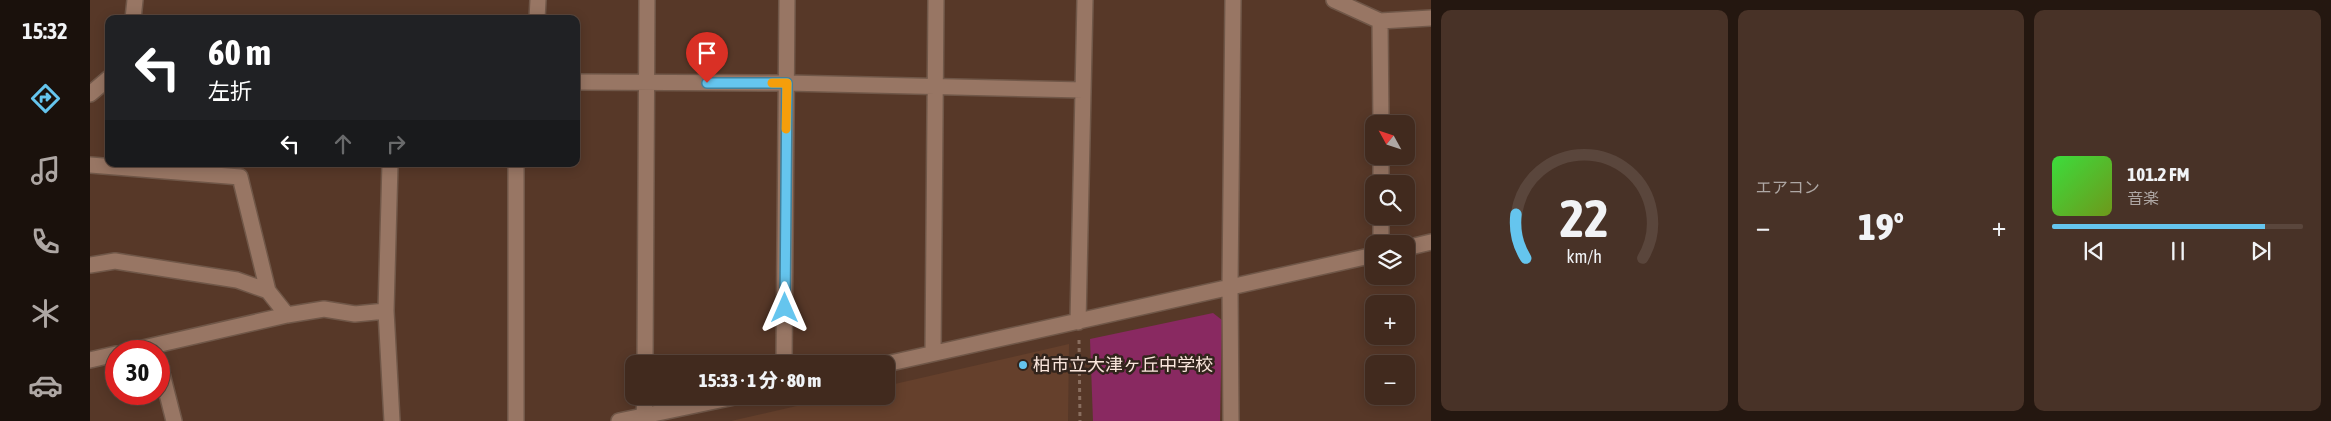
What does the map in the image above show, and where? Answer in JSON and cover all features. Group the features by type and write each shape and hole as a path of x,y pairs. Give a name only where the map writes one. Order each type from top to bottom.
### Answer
{"street":[{"path":"133,15 135,0"},
{"path":"538,0 538,15"},
{"path":"645,355 647,0"},
{"path":"784,355 787,0"},
{"path":"933,353 936,0"},
{"path":"1078,322 1084,0"},
{"path":"1232,421 1230,286 1233,0"},
{"path":"1334,0 1380,21 1431,18"},
{"path":"1380,21 1381,115"},
{"path":"90,94 105,81"},
{"path":"580,82 787,83 1083,90"},
{"path":"90,165 105,166"},
{"path":"149,167 238,170 268,291 287,315"},
{"path":"390,167 386,311 392,421"},
{"path":"516,167 516,421"},
{"path":"1415,246 1431,242"},
{"path":"895,362 1365,257"},
{"path":"90,265 115,260 237,280 268,291"},
{"path":"170,344 287,315 324,309 355,314 386,311"},
{"path":"90,360 105,357"},
{"path":"170,405 174,421"},
{"path":"644,415 645,405"},
{"path":"618,421 694,405"}],"path":[{"path":"1078,322 1080,421"}],"shaded area":[{"path":"1213,313 1222,320 1220,421 1093,421 1090,339"},
{"name":"柏市立大津ヶ丘中学校","path":"1069,344 1068,421 731,421 801,405 895,405 895,384"}],"slow traffic":[{"path":"772,83 787,83 786,129"}],"place":[{"name":"柏市立大津ヶ丘中学校","path":"1023,365"}],"route":[{"path":"707,83 787,83 785,308"}]}
